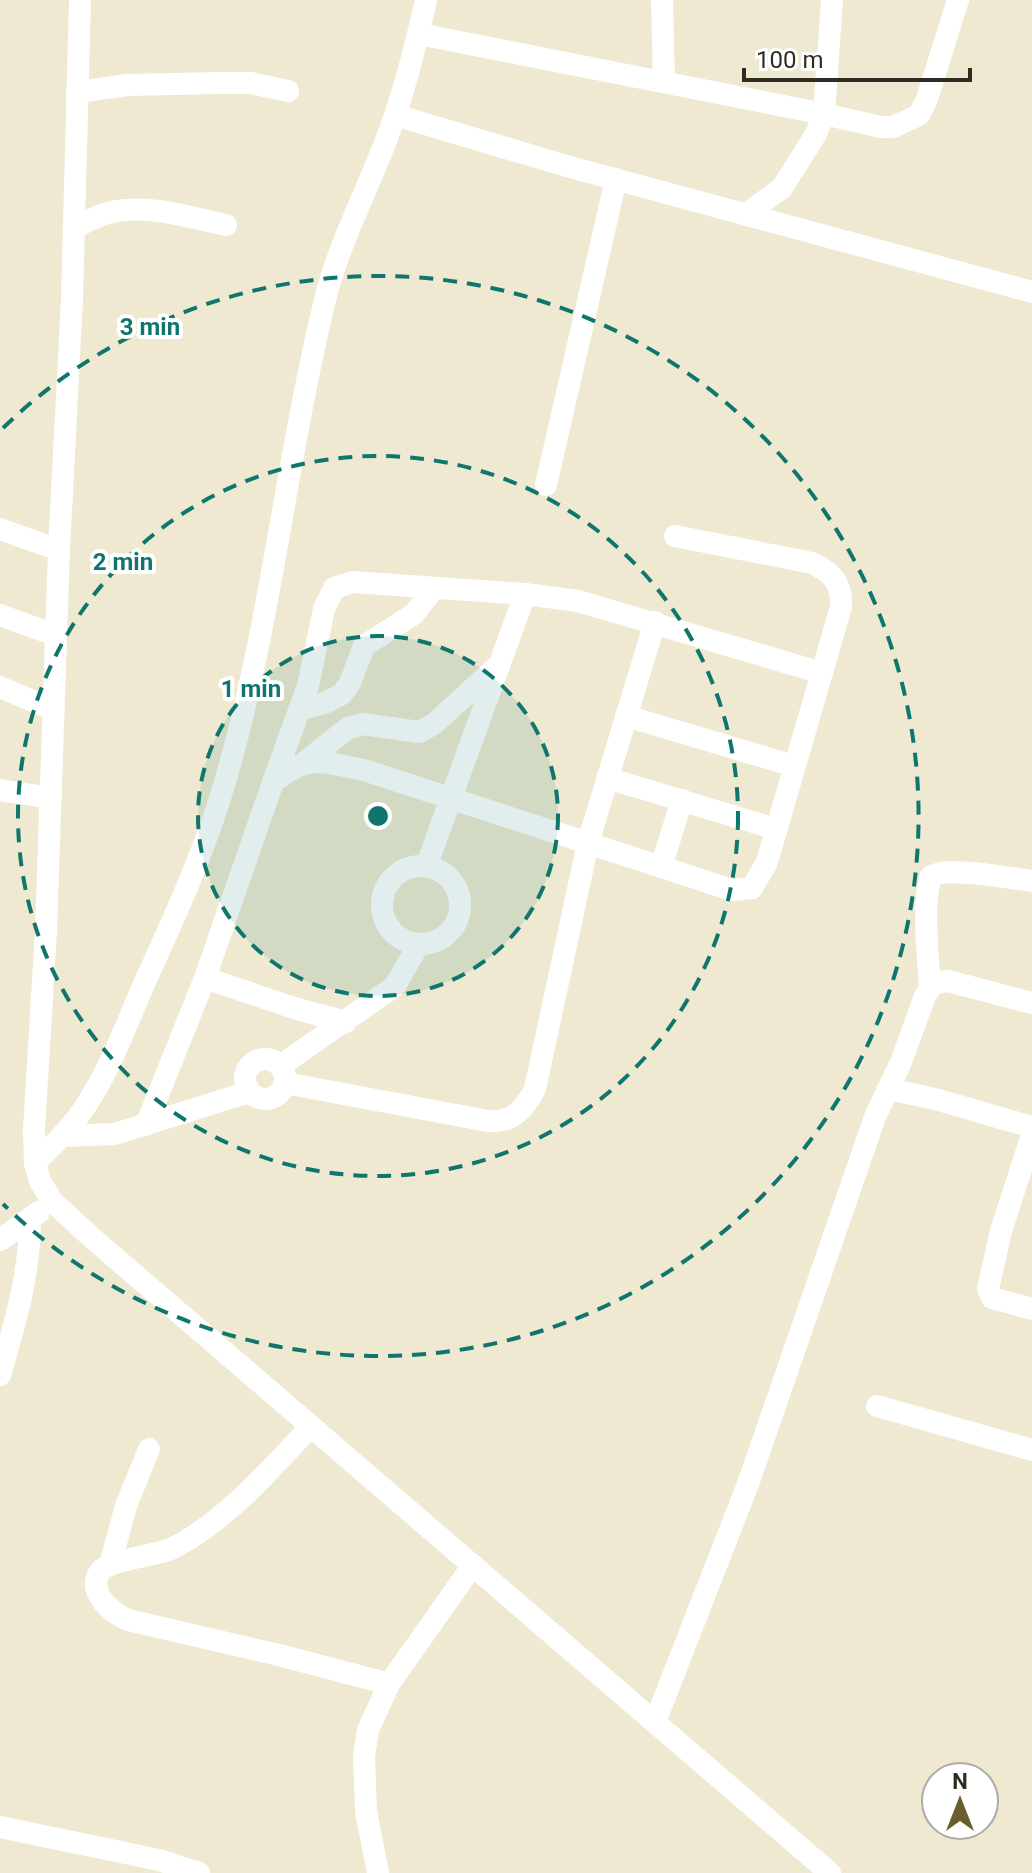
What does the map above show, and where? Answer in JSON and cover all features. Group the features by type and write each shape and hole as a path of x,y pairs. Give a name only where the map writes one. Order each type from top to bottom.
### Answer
{"street":[{"path":"80,0 51,798 34,1130 35,1163 40,1181 52,1201 191,1324 830,1873"},
{"path":"35,1163 85,1107 105,1071 204,844 225,783 244,708 325,298 337,259 395,115 426,0"},
{"path":"662,0 664,80"},
{"path":"745,215 782,188 816,134 824,114 832,0"},
{"path":"419,34 893,127 919,115 927,99 958,0"},
{"path":"77,92 128,85 219,83 251,83 288,91"},
{"path":"395,115 745,215 1032,292"},
{"path":"546,485 616,179"},
{"path":"74,228 105,213 141,210 226,225"},
{"path":"0,529 59,550"},
{"path":"305,762 364,770 732,890 752,888 758,880 776,829 841,607 842,594 839,582 831,573 812,563 675,536"},
{"path":"146,1125 205,978 308,686 324,609 334,588 353,582 525,594 578,601 822,673"},
{"path":"299,710 325,703 342,694 350,683 364,646 414,614 434,588"},
{"path":"426,867 525,594"},
{"path":"0,615 55,635"},
{"path":"283,1074 488,1121 510,1119 524,1109 535,1089 588,843 655,622"},
{"path":"273,782 305,762 348,728 363,724 419,732 434,724 490,670 499,666"},
{"path":"350,683 350,701 356,715 372,726"},
{"path":"0,687 54,710"},
{"path":"626,716 794,766"},
{"path":"607,778 776,829"},
{"path":"0,790 51,798"},
{"path":"661,867 682,800"},
{"path":"426,867 439,871 449,879 460,903 453,928 432,943 419,944 405,941 393,933 385,922 383,895 389,882 399,873 426,867"},
{"path":"655,1722 748,1484 875,1117 930,986 926,943 931,876 964,873 1032,881"},
{"path":"283,1074 395,986 419,944"},
{"path":"205,978 346,1022"},
{"path":"930,986 937,981 948,981 1032,1003"},
{"path":"261,1059 275,1061 283,1074 282,1090 270,1099 255,1097 249,1092 244,1079 249,1066 261,1059"},
{"path":"888,1089 1032,1127"},
{"path":"62,1136 115,1134 249,1092"},
{"path":"1032,1135 1001,1231 988,1289 992,1298 998,1301 1032,1309"},
{"path":"0,1240 52,1201"},
{"path":"0,1375 26,1278 30,1219"},
{"path":"877,1406 1032,1450"},
{"path":"311,1426 270,1471 196,1534 159,1554 102,1569 97,1579 99,1593 105,1606 128,1620 389,1684"},
{"path":"110,1565 126,1506 149,1449"},
{"path":"378,1873 366,1811 364,1757 368,1730 389,1684 473,1565"},
{"path":"0,1827 159,1860 199,1873"}]}
